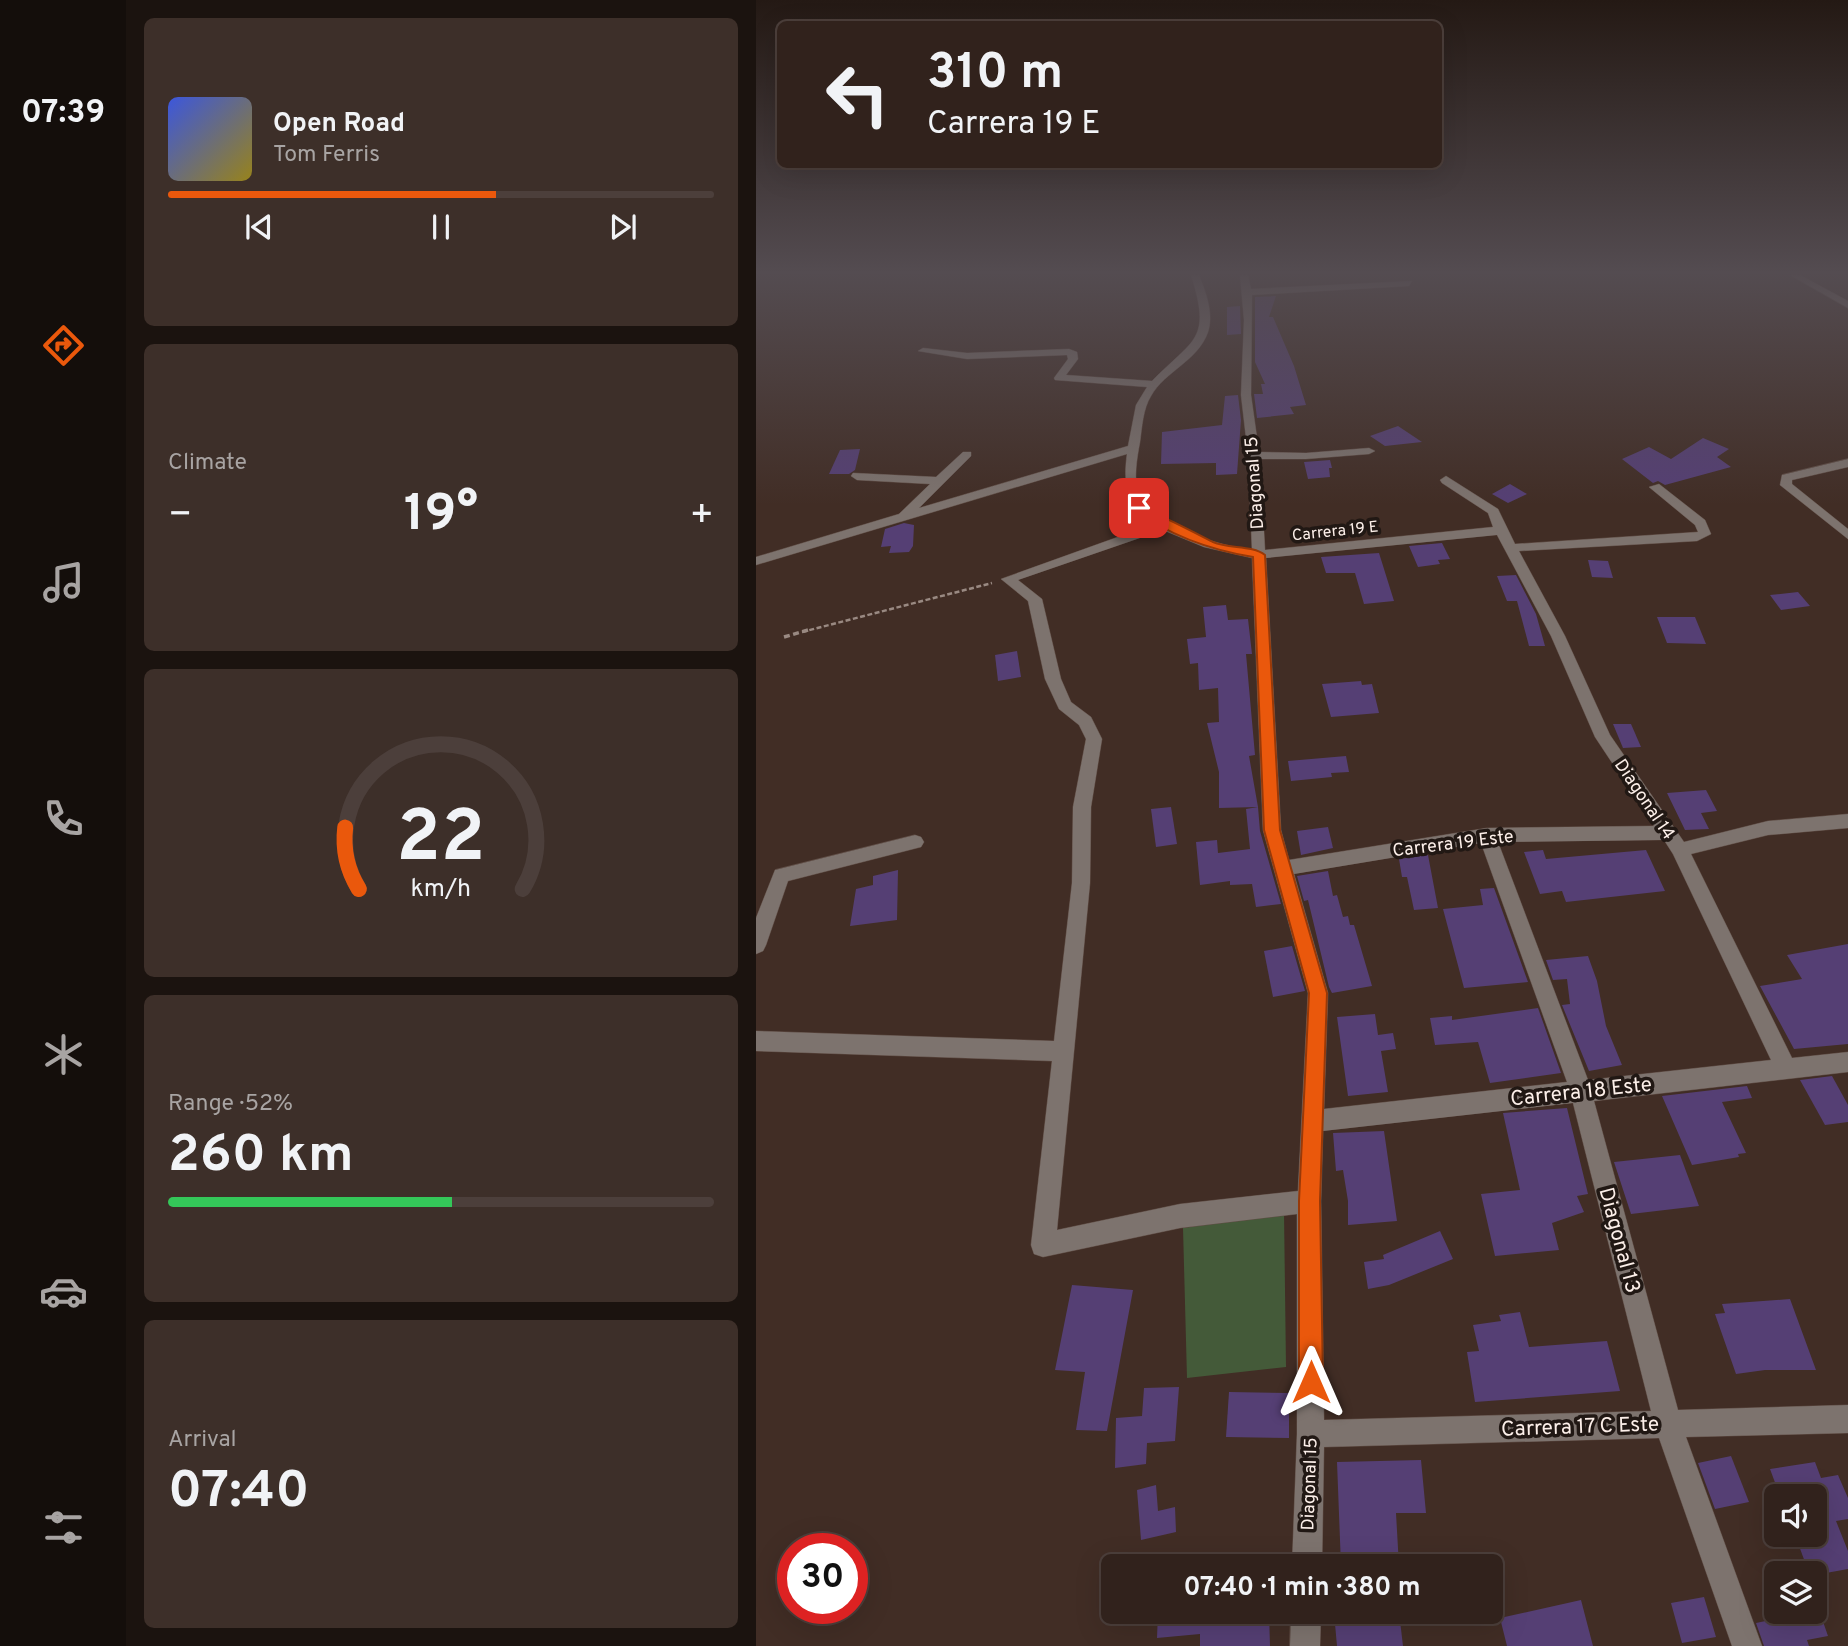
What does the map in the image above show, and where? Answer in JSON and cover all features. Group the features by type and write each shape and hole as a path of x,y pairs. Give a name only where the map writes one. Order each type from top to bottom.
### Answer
{"street":[{"path":"930,352 967,356 1069,352 1073,354 1073,359 1059,378 1153,384"},
{"path":"756,561 1133,448 1144,398 1153,384 1188,352"},
{"name":"Diagonal 15","path":"1247,352 1247,396 1254,455 1272,830 1318,993 1309,1201 1311,1434 1307,1554"},
{"name":"Carrera 19 E","path":"1133,448 1132,494 1139,508 1165,524 1215,547 1259,555 1503,530"},
{"path":"1254,455 1306,456 1369,451"},
{"path":"903,517 967,454"},
{"path":"1848,463 1786,478 1786,485 1848,535"},
{"path":"858,476 938,481"},
{"name":"Diagonal 14","path":"1446,481 1494,512 1494,518 1503,530 1558,636 1603,737 1680,850 1786,1069"},
{"path":"1511,548 1697,537 1705,534 1701,523 1655,487"},
{"path":"1008,579 1165,524"},
{"path":"1008,579 1035,599 1053,679 1065,705 1085,721 1094,739 1082,807 1081,883 1043,1245 1180,1216 1309,1201"},
{"path":"1680,850 1768,828 1848,821"},
{"name":"Carrera 19 Este","path":"1283,867 1487,835 1667,833"},
{"name":"Diagonal 13","path":"1487,835 1581,1091 1668,1424 1747,1646"},
{"path":"756,945 781,875 915,842"},
{"path":"756,1041 1063,1051"},
{"name":"Carrera 18 Este","path":"1313,1121 1848,1062"},
{"name":"Carrera 17 C Este","path":"1311,1434 1848,1419"},
{"path":"1305,1646 1306,1624"}],"path":[{"path":"784,637 862,614 1008,579"}],"green space":[{"path":"1284,1212 1286,1367 1187,1378 1183,1228"}],"building":[{"path":"1255,352 1288,352 1306,405 1290,407 1294,414 1257,418 1254,394 1263,394 1261,384 1265,384 1255,362"},
{"path":"1238,395 1241,420 1237,474 1216,475 1216,463 1161,464 1162,432 1222,425 1225,396"},
{"path":"1398,426 1422,442 1385,446 1370,436"},
{"path":"1703,438 1729,449 1717,457 1731,467 1665,485 1658,481 1653,483 1622,459 1649,447 1671,459"},
{"path":"860,449 855,470 849,474 829,474 840,450"},
{"path":"1330,460 1330,477 1308,479 1304,462"},
{"path":"1510,484 1527,494 1508,503 1492,494"},
{"path":"904,523 914,525 913,546 909,552 889,553 891,546 881,547 885,529"},
{"path":"1442,543 1450,559 1438,560 1440,564 1418,567 1409,546"},
{"path":"1379,553 1394,601 1364,604 1355,573 1326,573 1321,557"},
{"path":"1588,560 1608,561 1613,578 1592,577"},
{"path":"1516,575 1536,614 1545,646 1529,646 1517,601 1507,601 1497,576"},
{"path":"1798,592 1810,606 1781,610 1770,595"},
{"path":"1226,605 1228,620 1248,619 1252,654 1246,654 1255,755 1249,756 1258,807 1219,808 1219,772 1207,723 1219,722 1218,688 1199,690 1198,663 1190,664 1187,639 1206,637 1203,607"},
{"path":"1657,617 1695,617 1706,644 1667,643"},
{"path":"1017,651 1021,677 998,681 995,655"},
{"path":"1361,681 1362,685 1372,684 1379,713 1331,717 1322,684"},
{"path":"1613,724 1631,724 1641,747 1623,748"},
{"path":"1346,756 1349,772 1331,773 1332,777 1291,781 1288,761"},
{"path":"1706,790 1717,811 1701,813 1709,829 1685,830 1667,793"},
{"path":"1171,807 1177,844 1156,847 1151,809"},
{"path":"1258,807 1260,831 1281,904 1256,907 1252,884 1230,885 1230,881 1200,885 1196,842 1217,840 1218,853 1250,849 1246,809"},
{"path":"1328,827 1333,848 1301,855 1297,831"},
{"path":"1543,850 1546,859 1646,850 1665,891 1566,902 1562,891 1540,894 1524,852"},
{"path":"1428,855 1438,908 1414,910 1407,877 1402,877 1399,859"},
{"path":"898,870 897,920 850,926 856,889 873,885 873,876"},
{"path":"1328,871 1333,896 1337,895 1343,917 1348,916 1350,925 1354,925 1372,986 1332,993 1329,987 1308,900 1304,901 1297,876"},
{"path":"1494,888 1528,982 1464,988 1443,909 1483,905 1480,889"},
{"path":"1848,944 1848,1044 1794,1049 1760,986 1802,979 1787,955"},
{"path":"1292,946 1305,991 1273,997 1264,951"},
{"path":"1588,956 1597,981 1606,1026 1622,1065 1589,1071 1562,1005 1570,1004 1567,979 1553,980 1546,960"},
{"path":"1538,1008 1561,1073 1490,1083 1478,1042 1435,1045 1430,1018 1452,1016 1452,1020"},
{"path":"1375,1014 1378,1035 1393,1033 1396,1049 1381,1051 1388,1092 1348,1096 1337,1017"},
{"path":"1832,1076 1848,1105 1848,1122 1825,1125 1800,1080"},
{"path":"1747,1086 1752,1098 1722,1102 1746,1153 1738,1154 1739,1157 1692,1165 1662,1096"},
{"path":"1567,1108 1588,1194 1577,1196 1584,1212 1552,1223 1559,1250 1495,1256 1481,1194 1520,1190 1503,1113"},
{"path":"1384,1131 1397,1221 1348,1225 1348,1201 1343,1170 1336,1171 1333,1133"},
{"path":"1680,1155 1699,1206 1631,1214 1614,1162"},
{"path":"1440,1231 1453,1259 1389,1285 1368,1289 1364,1262 1384,1259 1383,1255"},
{"path":"1072,1285 1133,1290 1107,1431 1076,1430 1085,1372 1055,1370"},
{"path":"1790,1299 1816,1370 1765,1370 1736,1374 1715,1314 1725,1313 1722,1304"},
{"path":"1520,1312 1529,1347 1607,1341 1620,1391 1475,1402 1467,1352 1479,1351 1473,1325 1501,1321 1499,1315"},
{"path":"1179,1387 1175,1441 1147,1443 1146,1464 1115,1468 1116,1418 1142,1416 1144,1388"},
{"path":"1229,1392 1289,1393 1289,1438 1226,1437"},
{"path":"1731,1456 1749,1502 1715,1509 1698,1463"},
{"path":"1421,1460 1426,1513 1396,1513 1398,1554 1341,1554 1337,1462"},
{"path":"1815,1462 1821,1478 1838,1475 1848,1498 1848,1519 1836,1521 1848,1551 1848,1569 1827,1573 1827,1561 1805,1561 1799,1547 1827,1547 1827,1484 1776,1484 1770,1469"},
{"path":"1156,1485 1158,1511 1175,1507 1176,1532 1141,1540 1137,1490"},
{"path":"1704,1597 1716,1637 1682,1643 1671,1603"},
{"path":"1581,1600 1593,1646 1507,1646 1502,1624 1503,1617"},
{"path":"1756,1623 1824,1624 1828,1636 1807,1640 1809,1646 1764,1646"},
{"path":"1158,1624 1269,1624 1270,1646 1200,1646 1200,1634 1157,1638"},
{"path":"1335,1624 1400,1624 1403,1646 1337,1646"}],"route":[{"path":"1139,508 1155,520 1215,547 1238,554 1259,555 1272,830 1318,993 1309,1201 1311,1382"}]}
